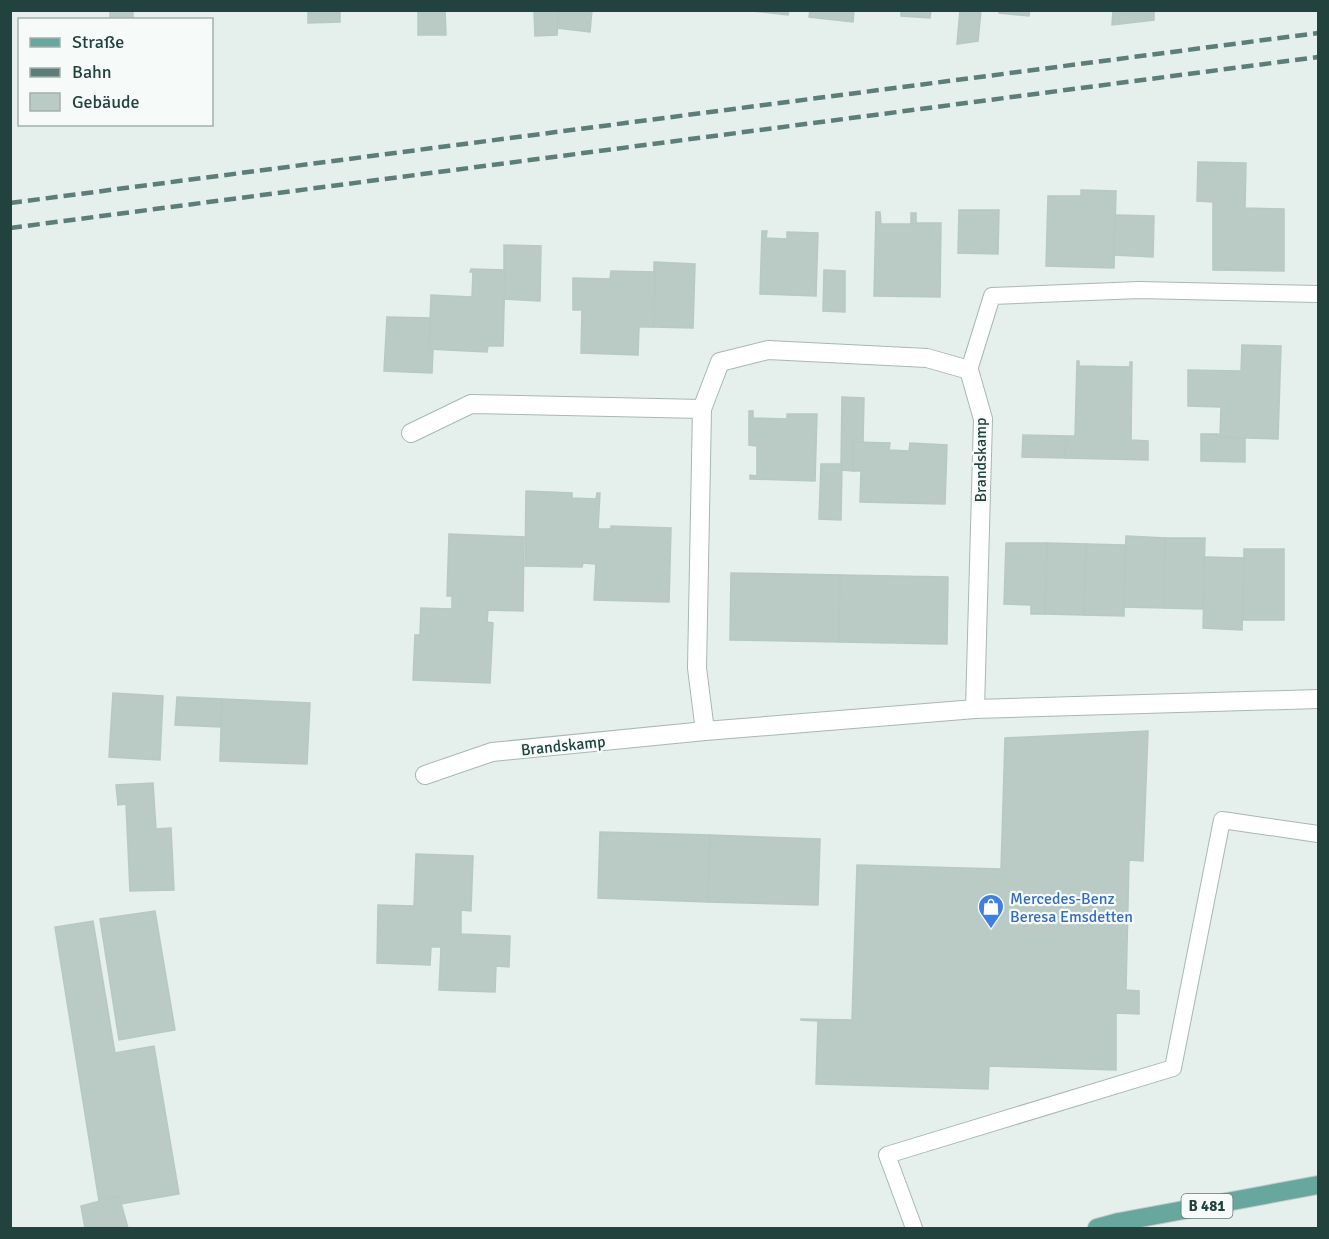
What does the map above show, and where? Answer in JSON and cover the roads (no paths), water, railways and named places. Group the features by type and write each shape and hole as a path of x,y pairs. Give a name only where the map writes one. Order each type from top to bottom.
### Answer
{"main road":[{"name":"B 481","path":"1097,1228 1318,1185"}],"street":[{"path":"705,731 697,668 702,409 720,362 768,350 927,358 969,370"},
{"name":"Brandskamp","path":"969,370 983,419 975,709"},
{"path":"411,433 471,404 702,409"},
{"name":"Brandskamp","path":"425,775 492,752 705,731 975,709 1318,699"}],"lane":[{"path":"969,370 992,296 1139,290 1318,294"},
{"path":"914,1228 887,1155 1173,1068 1222,820 1318,834"}],"railway":[{"path":"10,203 1318,33"},
{"path":"10,228 1318,57"}],"place":[{"name":"Mercedes-Benz Beresa Emsdetten","path":"991,930"}]}
